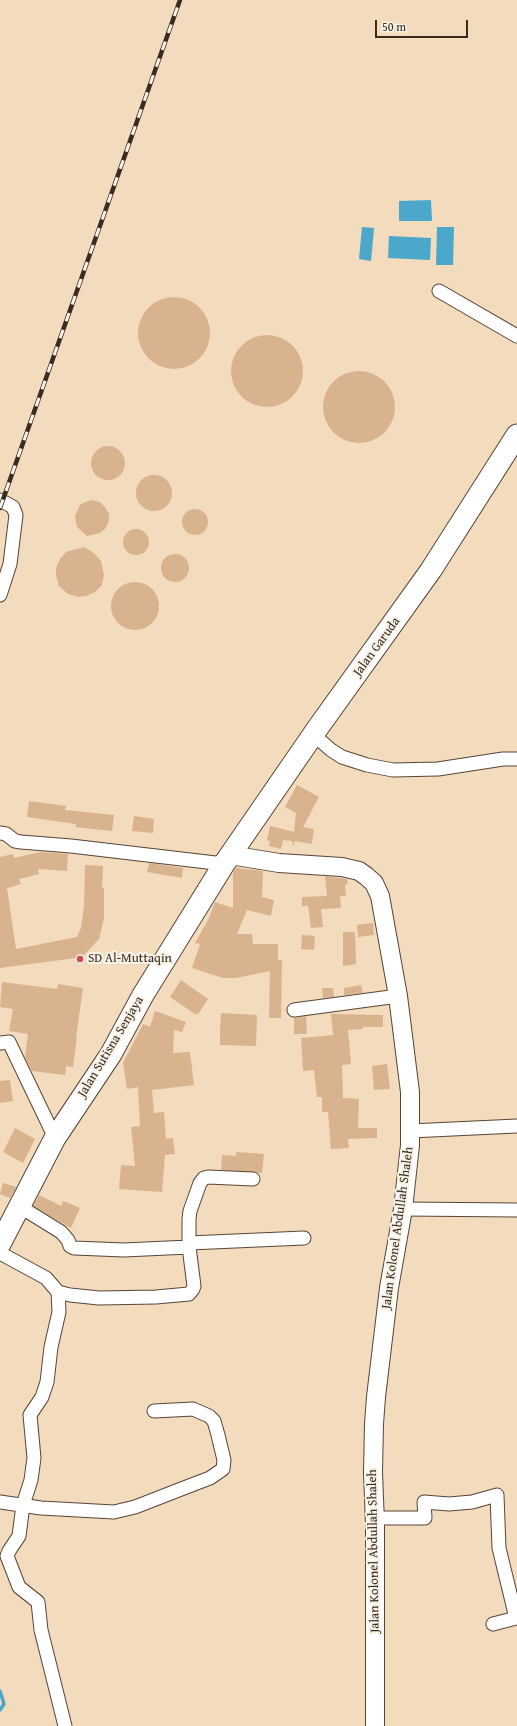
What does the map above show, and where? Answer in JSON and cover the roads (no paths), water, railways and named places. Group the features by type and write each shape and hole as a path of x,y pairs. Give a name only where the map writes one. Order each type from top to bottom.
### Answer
{"main road":[{"name":"Jalan Garuda","path":"227,859 431,570 517,435"},
{"name":"Jalan Kolonel Abdullah Shaleh","path":"227,859 342,867 359,871 366,876 374,883 380,896 398,996 410,1092 410,1131 409,1161 403,1209 389,1288 376,1397 373,1472 375,1726"},
{"name":"Jalan Sutisna Senjaya","path":"0,1244 55,1138 110,1054 143,994 227,859"}],"street":[{"path":"439,291 517,336"},
{"path":"0,500 13,507 16,515 10,564 0,595"},
{"path":"314,735 331,750 342,756 360,763 388,769 438,769 503,758 517,759"},
{"path":"0,833 6,834 16,841 21,842 227,859"},
{"path":"294,1010 398,996"},
{"path":"0,1043 9,1042 55,1138"},
{"path":"410,1131 517,1126"},
{"path":"0,1252 46,1278 58,1292 70,1295 99,1298 146,1298 186,1295 192,1292 194,1286 189,1245 190,1211 202,1180 208,1177 253,1180"},
{"path":"19,1206 56,1228 64,1235 70,1246 74,1248 124,1250 304,1238"},
{"path":"403,1209 517,1210"},
{"path":"58,1292 59,1312 51,1347 47,1382 42,1397 30,1415 34,1448 34,1463 31,1480 23,1505 19,1536 9,1551 8,1558 20,1587 38,1602 41,1630 66,1726"},
{"path":"0,1502 47,1508 107,1512 128,1509 210,1478 223,1469 224,1460 218,1435 214,1421 209,1416 194,1409 154,1411"},
{"path":"374,1518 425,1518 424,1502 457,1504 472,1502 496,1495 499,1548 516,1618 493,1624"}],"water":[{"path":"431,200 432,221 399,221 399,201"},
{"path":"362,227 374,228 371,261 359,259"},
{"path":"437,227 454,227 453,265 436,265"},
{"path":"389,236 431,238 430,260 388,258"}],"waterway":[{"path":"0,1691 4,1704 0,1710"}],"railway":[{"path":"0,508 180,0"}],"place":[{"name":"SD Al-Muttaqin","path":"80,959"}]}
